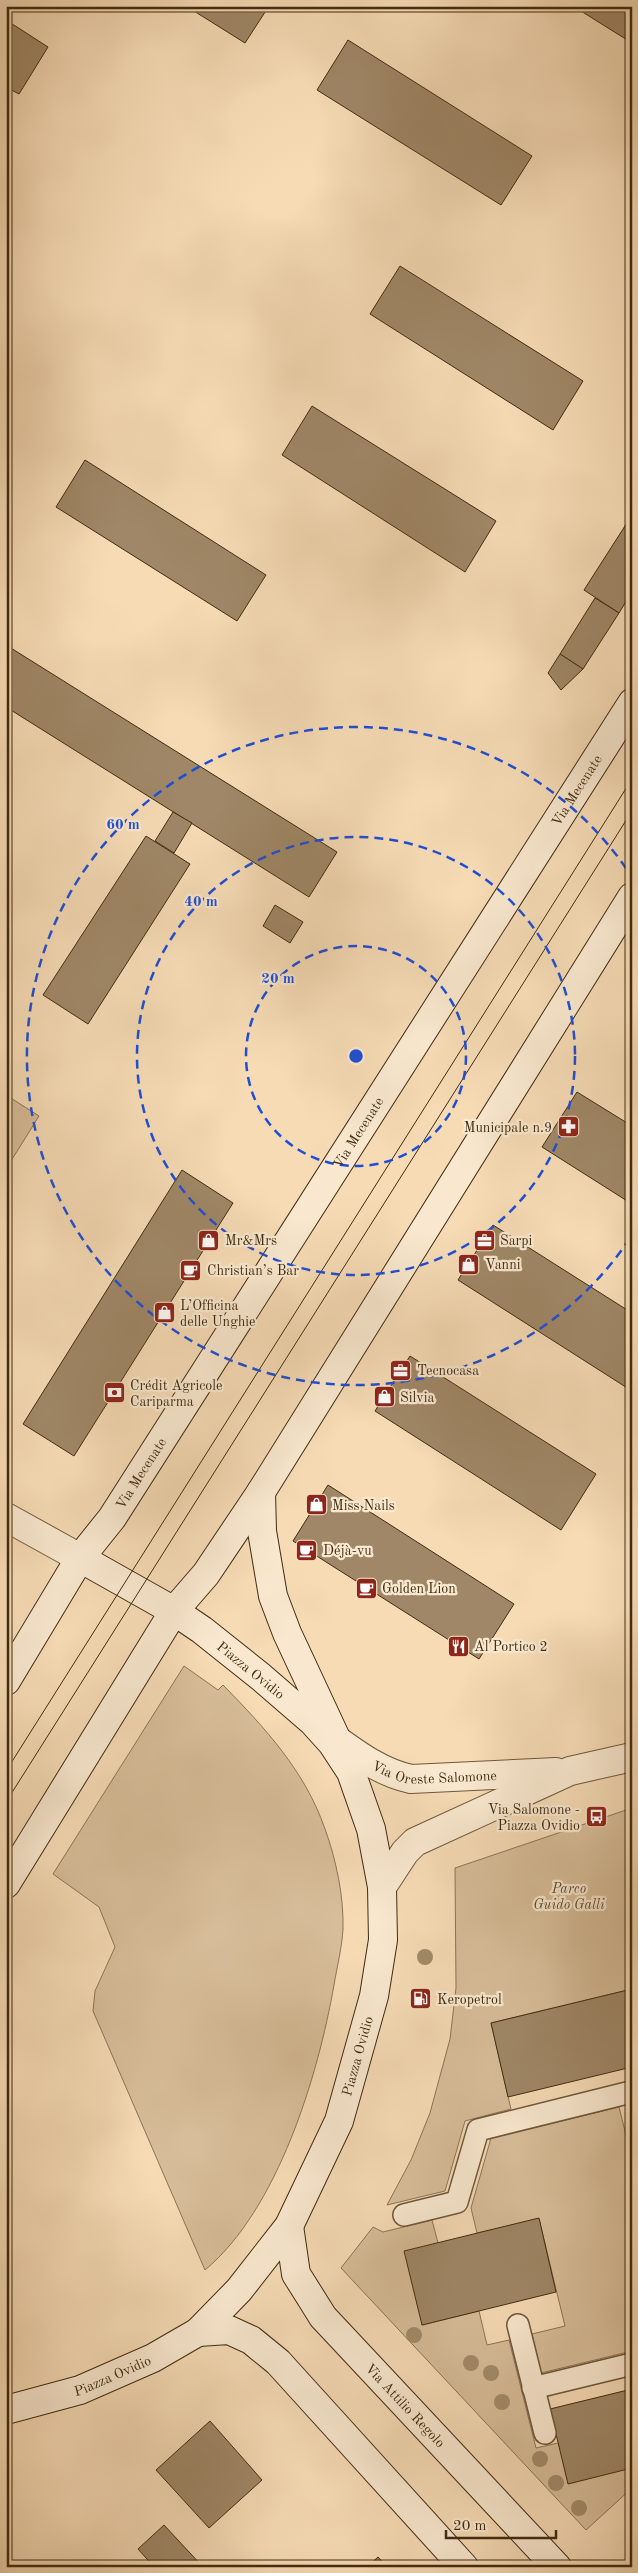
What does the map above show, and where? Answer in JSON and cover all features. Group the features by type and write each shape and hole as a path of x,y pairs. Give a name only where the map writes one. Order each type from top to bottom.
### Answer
{"street":[{"name":"Via Mecenate","path":"80,1558 112,1518 632,703"},
{"path":"6,1884 174,1611 206,1574 261,1492 632,897"},
{"path":"261,1492 262,1531 273,1596 287,1633 351,1772"},
{"name":"Piazza Ovidio","path":"6,1517 174,1611 261,1677 313,1722 332,1744 351,1772 371,1830 382,1887 383,1940 374,1996 356,2066 339,2121 289,2226 239,2290 198,2332 153,2358 80,2390 6,2410"},
{"path":"6,1681 80,1558"},
{"name":"Via Oreste Salomone","path":"313,1722 336,1740 387,1772 412,1779 570,1771 632,1757"},
{"name":"Via Oreste Salomone","path":"382,1887 405,1852 415,1842 570,1771"},
{"name":"Via Attilio Regolo","path":"289,2226 296,2274 323,2317 557,2567"},
{"path":"198,2332 229,2330 252,2340 278,2362 464,2567"}],"lane":[{"path":"404,2215 457,2202 478,2130 631,2092 632,2096"},
{"path":"518,2325 544,2433"},
{"path":"533,2388 632,2364"}],"green space":[{"path":"6,1095 39,1116 6,1169"},
{"path":"184,1666 218,1690 223,1685 254,1717 295,1769 317,1808 329,1841 336,1865 343,1917 341,1950 327,2021 305,2099 291,2139 274,2177 254,2213 231,2244 205,2270 93,2011 95,1991 115,1947 99,1907 53,1874"},
{"name":"Parco Guido Galli","path":"632,1808 632,1989 491,2023 511,2109 465,2121 445,2191 387,2205 411,2160 430,2113 450,2039 456,1988 455,1868"},
{"path":"619,2107 632,2159 632,2351 541,2373 532,2334 565,2326 539,2219 477,2233 471,2208 491,2138"},
{"path":"432,2220 438,2243 422,2325 479,2311 487,2345 509,2340 536,2448 558,2443 625,2469 632,2477 632,2488 586,2530 341,2268 373,2227 383,2232"}],"building":[{"path":"186,6 269,6 245,43"},
{"path":"573,6 632,6 632,43"},
{"path":"6,20 48,47 19,94 6,87"},
{"path":"348,40 532,156 501,205 317,90"},
{"path":"400,266 583,381 553,430 370,314"},
{"path":"312,406 496,521 465,572 282,455"},
{"path":"85,460 266,575 237,621 56,507"},
{"path":"632,515 632,592 619,613 584,590"},
{"path":"595,598 619,613 583,669 560,654"},
{"path":"6,645 337,852 309,897 6,707"},
{"path":"560,654 583,669 561,690 548,673"},
{"path":"173,812 192,823 174,853 155,841"},
{"path":"146,836 190,864 88,1024 43,995"},
{"path":"275,905 303,922 290,943 263,926"},
{"path":"577,1092 632,1126 632,1204 542,1147"},
{"path":"182,1170 233,1203 74,1456 23,1424"},
{"path":"493,1225 632,1313 632,1391 458,1280"},
{"path":"410,1356 596,1474 561,1530 375,1411"},
{"path":"328,1485 514,1604 479,1659 293,1541"},
{"path":"632,1989 632,2067 508,2097 491,2023"},
{"path":"539,2218 556,2292 422,2325 404,2251"},
{"path":"632,2389 632,2468 568,2484 550,2409"},
{"path":"210,2421 262,2480 209,2528 156,2470"},
{"path":"164,2525 203,2567 154,2567 138,2549"},
{"path":"378,2557 387,2567 367,2567"}],"tram line":[{"path":"6,1771 632,779"},
{"path":"6,1802 632,811"}],"place":[{"name":"Municipale n.9","path":"568,1127"},
{"name":"Mr&Mrs","path":"209,1240"},
{"name":"Sarpi","path":"484,1240"},
{"name":"Vanni","path":"469,1264"},
{"name":"Christian’s Bar","path":"191,1270"},
{"name":"L’Officina delle Unghie","path":"164,1313"},
{"name":"Tecnocasa","path":"401,1370"},
{"name":"Crédit Agricole Cariparma","path":"114,1393"},
{"name":"Silvia","path":"384,1397"},
{"name":"Miss Nails","path":"316,1505"},
{"name":"Déjà-vu","path":"307,1550"},
{"name":"Golden Lion","path":"366,1588"},
{"name":"Al Portico 2","path":"458,1646"},
{"name":"Via Salomone - Piazza Ovidio","path":"596,1817"},
{"name":"Keropetrol","path":"421,1999"}]}
